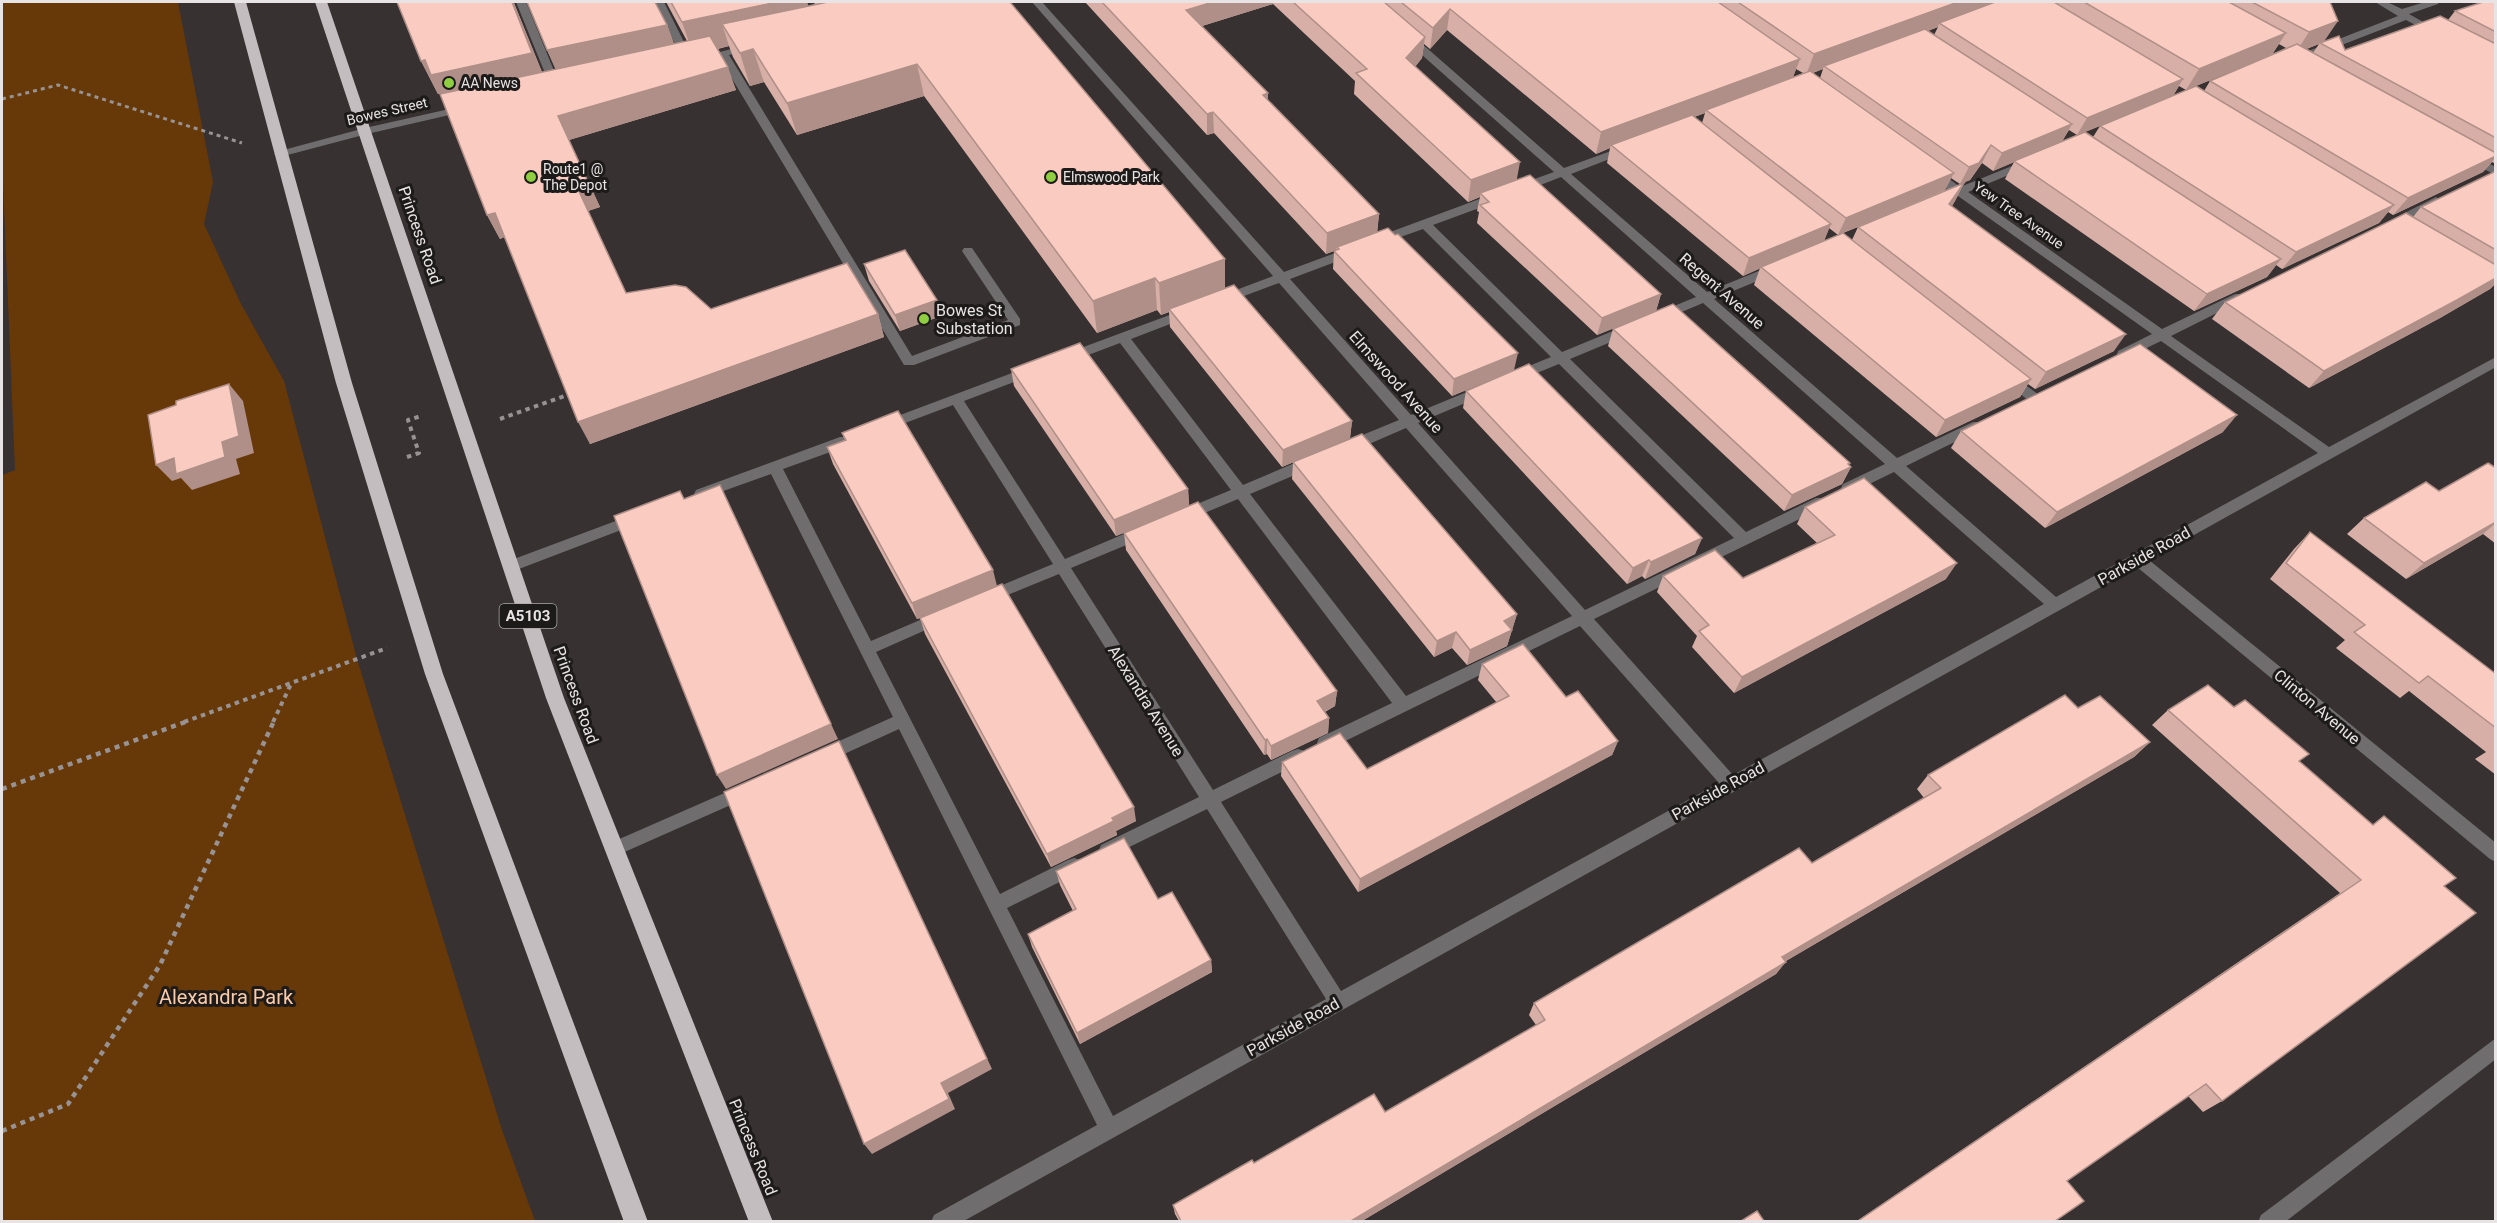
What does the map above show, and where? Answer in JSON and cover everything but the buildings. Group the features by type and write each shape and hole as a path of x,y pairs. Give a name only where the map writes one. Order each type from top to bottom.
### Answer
{"highway":[{"path":"240,2 280,154 371,470 434,674 636,1221"},
{"name":"Princess Road","path":"321,2 555,698 761,1221"}],"street":[{"path":"521,2 556,89"},
{"path":"659,2 683,62 767,43"},
{"name":"Elmswood Avenue","path":"1037,2 1730,784"},
{"path":"2380,2 2446,38"},
{"path":"2276,60 2286,55 2299,63 2434,2"},
{"name":"Regent Avenue","path":"1394,25 2055,605"},
{"path":"722,53 909,362 1016,322 968,251"},
{"name":"Bowes Street","path":"280,154 365,131 476,106"},
{"path":"685,500 1637,144"},
{"path":"2455,150 2496,173"},
{"path":"1931,203 2035,160"},
{"name":"Yew Tree Avenue","path":"1921,164 2329,454"},
{"path":"2476,183 2496,173"},
{"path":"2390,224 2446,197"},
{"path":"1425,224 1744,539"},
{"path":"1338,451 1785,265"},
{"path":"2108,361 2249,292"},
{"path":"1123,337 1403,705"},
{"name":"Parkside Road","path":"941,1221 2496,361"},
{"path":"1996,368 2034,398"},
{"name":"Alexandra Avenue","path":"956,399 1338,1002"},
{"path":"996,905 1991,418"},
{"path":"1177,519 1317,460"},
{"path":"775,467 1109,1128"},
{"path":"511,566 651,513"},
{"path":"975,603 1155,527"},
{"name":"Clinton Avenue","path":"2138,559 2496,854"},
{"path":"867,649 953,612"},
{"path":"807,763 902,720"},
{"path":"614,849 765,782"},
{"path":"2268,1221 2496,1047"}],"path":[{"path":"2,99 58,85 280,154"},
{"path":"531,408 576,392"},
{"path":"371,470 419,453 408,420 456,404"},
{"path":"2,789 357,659"},
{"path":"2,1131 68,1104 160,965 291,684"}],"green space":[{"name":"Alexandra Park","path":"2,2 178,2 213,182 204,224 241,304 284,381 357,659 502,1130 535,1221 2,1221 2,475 15,470 2,158"}],"place":[{"name":"AA News","path":"449,83"},
{"name":"Route1 @ The Depot","path":"531,177"},
{"name":"Elmswood Park","path":"1051,177"},
{"name":"Bowes St Substation","path":"924,319"}]}
